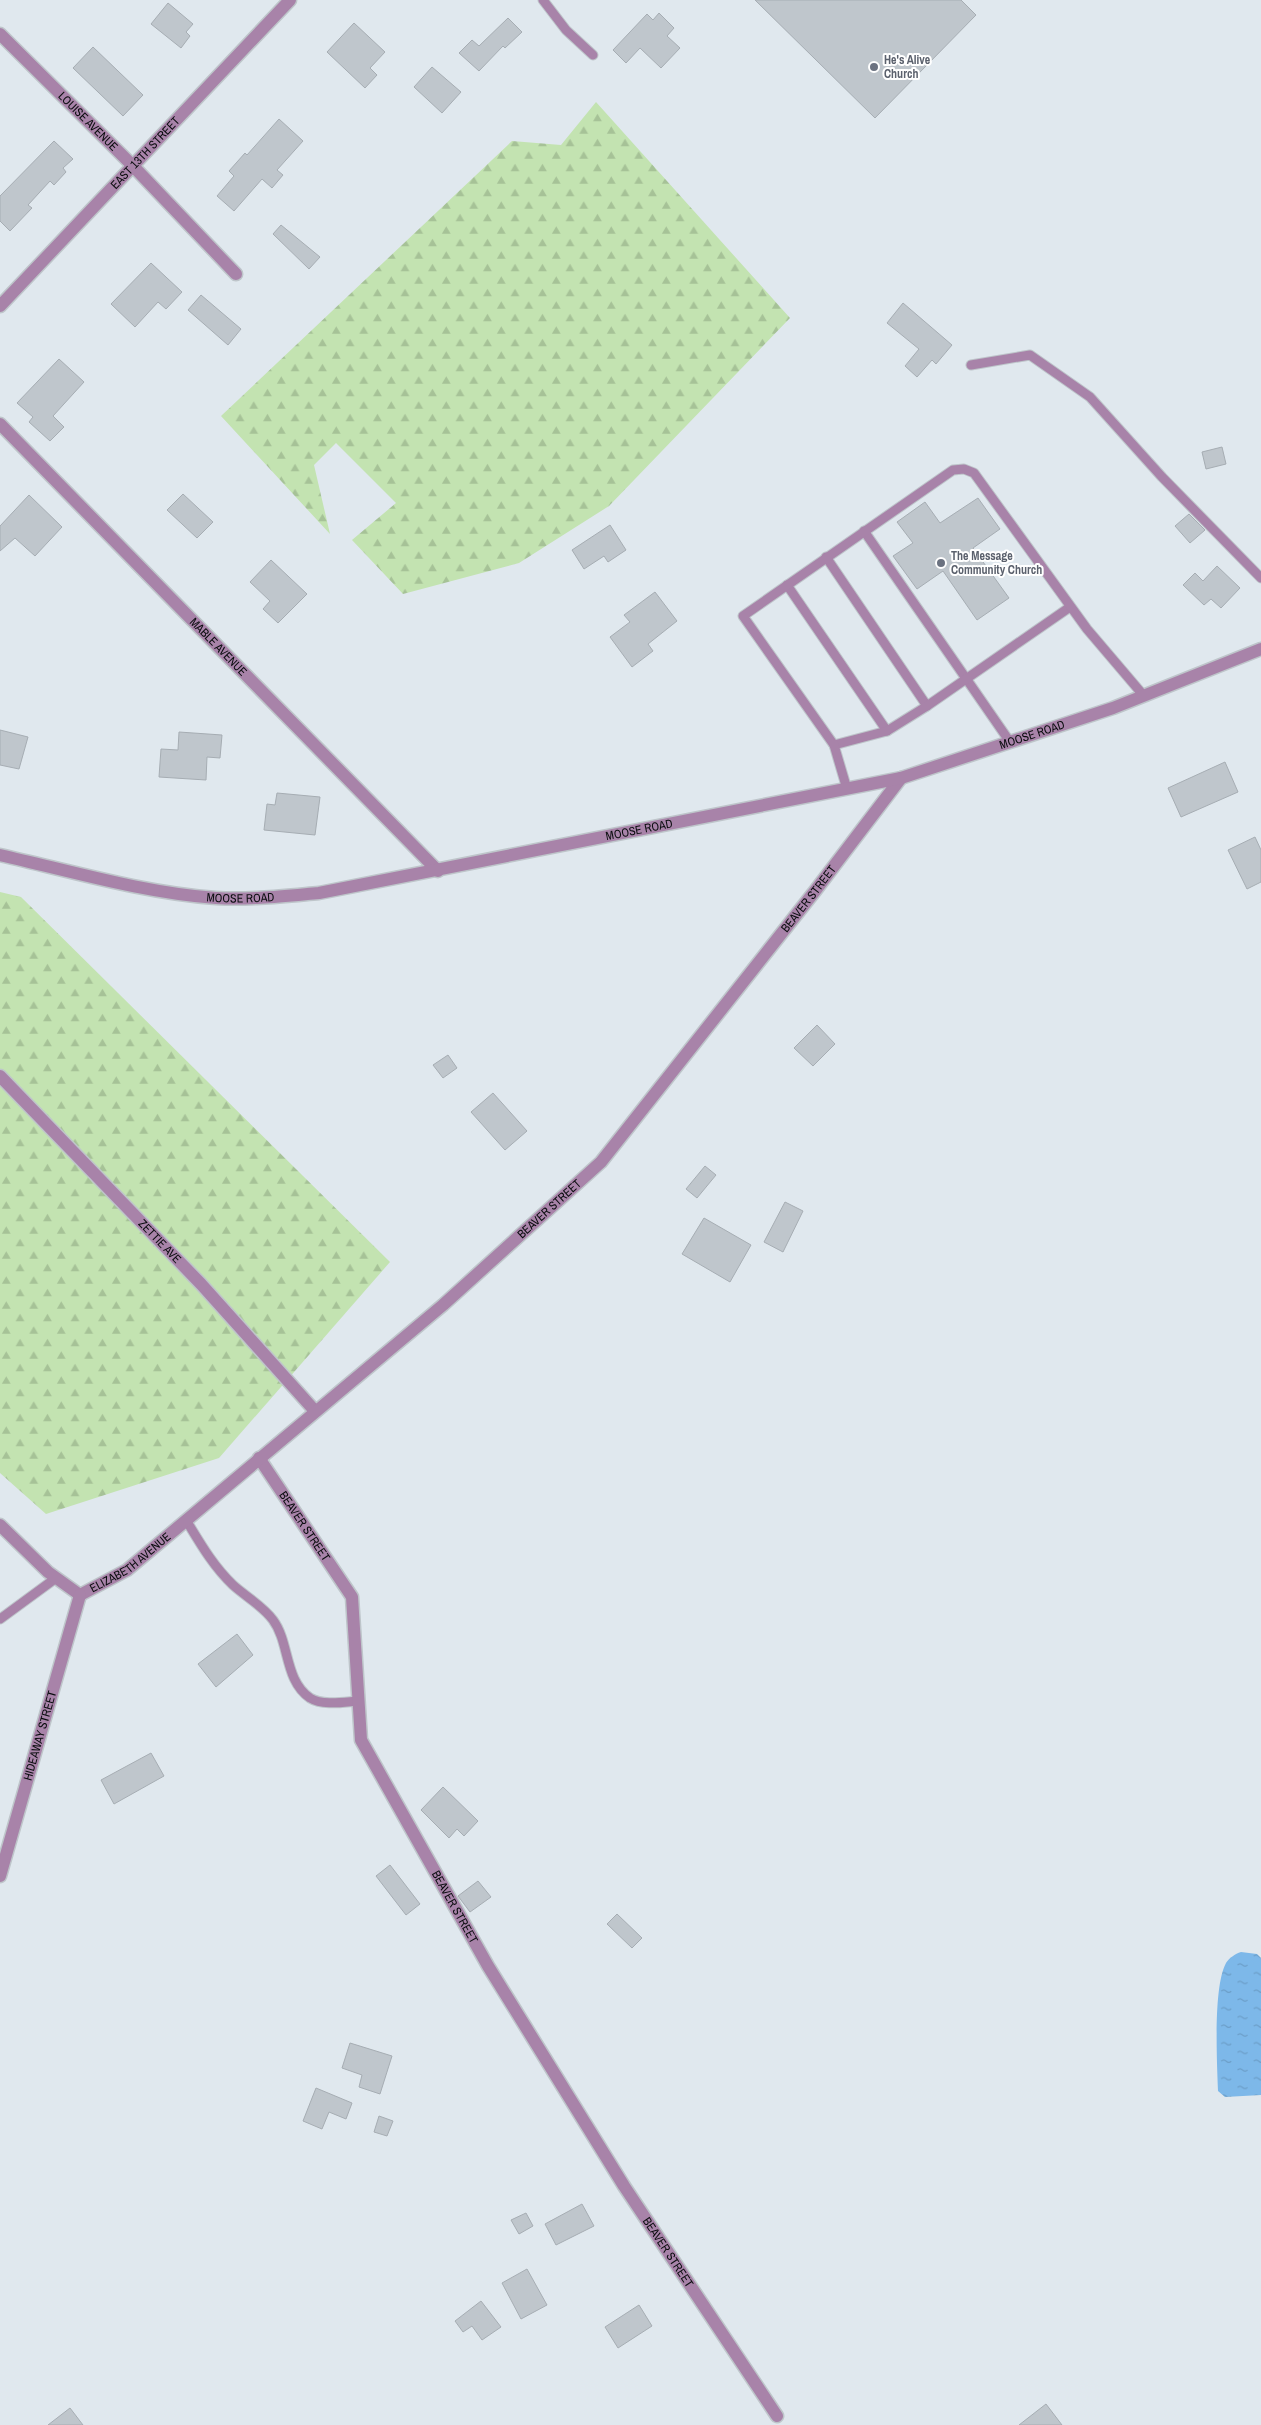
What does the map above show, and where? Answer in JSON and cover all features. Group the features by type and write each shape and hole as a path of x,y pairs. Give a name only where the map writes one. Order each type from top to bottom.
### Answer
{"street":[{"name":"EAST 13TH STREET","path":"0,306 290,0"},
{"name":"LOUISE AVENUE","path":"0,34 133,166 236,274"},
{"name":"MABLE AVENUE","path":"0,424 438,871"},
{"name":"MOOSE ROAD","path":"0,855 166,892 217,898 319,893 438,871 900,778 1144,696 1261,649"},
{"name":"BEAVER STREET","path":"777,2416 624,2186 488,1966 361,1740 352,1597 259,1458 443,1305 601,1162 815,891 900,778"},
{"name":"ZETTIE AVE","path":"0,1076 201,1284 315,1411"},
{"name":"ELIZABETH AVENUE","path":"0,1525 56,1578 80,1595 127,1570 259,1458"},
{"name":"HIDEAWAY STREET","path":"0,1876 80,1595"}],"lane":[{"path":"543,0 566,30 593,55"},
{"path":"971,365 1030,355 1090,397 1162,477 1261,578"},
{"path":"846,789 834,745 743,616 953,470 964,469 974,473 1070,607 1144,696"},
{"path":"864,531 968,678 1010,742"},
{"path":"826,557 927,706"},
{"path":"787,585 887,731"},
{"path":"834,745 887,731 927,706 1070,607"},
{"path":"186,1520 216,1567 273,1619 283,1639 291,1670 299,1687 311,1698 332,1703 358,1701"},
{"path":"0,1620 56,1578"}],"green space":[{"path":"596,102 790,318 609,506 519,563 403,594 352,540 396,503 336,443 314,465 330,534 221,416 512,141 561,145"},
{"path":"0,892 21,897 390,1262 219,1458 46,1514 0,1473"}],"water":[{"path":"1241,1952 1257,1954 1261,1958 1261,2095 1225,2097 1218,2091 1217,2007 1222,1974 1226,1963 1232,1956"}],"building":[{"name":"He's Alive Church","path":"755,0 961,0 976,15 875,118"},
{"path":"168,3 193,24 186,32 190,36 181,48 151,24"},
{"path":"659,13 674,28 667,36 680,48 661,68 640,48 626,63 613,50 647,14 653,20"},
{"path":"508,18 522,32 505,48 503,46 479,71 459,53 472,40 479,46"},
{"path":"354,23 385,52 370,68 377,75 365,88 327,52"},
{"path":"93,47 143,95 123,116 73,68"},
{"path":"432,67 461,92 442,113 414,87"},
{"path":"279,119 303,141 277,170 283,175 272,188 262,179 234,211 217,196 234,176 229,171 245,153 247,155"},
{"path":"54,141 73,159 63,168 66,172 54,185 50,181 28,205 32,208 10,231 0,221 0,196"},
{"path":"281,225 320,257 309,269 273,234"},
{"path":"151,263 182,292 166,309 158,302 135,327 111,304"},
{"path":"201,295 241,329 228,345 188,310"},
{"path":"903,303 952,345 936,364 932,360 917,377 905,366 919,349 887,323"},
{"path":"59,359 84,382 53,416 64,427 50,441 29,422 33,417 17,403"},
{"path":"1222,447 1226,464 1206,469 1202,452"},
{"path":"183,494 213,522 197,538 167,510"},
{"path":"29,495 62,527 35,556 15,538 0,551 0,526"},
{"name":"The Message Community Church","path":"978,498 1000,529 973,548 1009,598 977,620 943,571 917,589 893,556 913,543 897,522 925,502 940,523"},
{"path":"1189,514 1205,530 1190,543 1175,526"},
{"path":"610,525 626,550 608,562 604,556 584,569 572,550"},
{"path":"271,560 307,594 278,623 263,609 270,601 250,582"},
{"path":"1217,566 1240,588 1221,608 1211,599 1204,605 1183,585 1195,573 1203,581"},
{"path":"655,592 677,621 648,644 653,651 632,667 610,637 630,622 624,615"},
{"path":"0,730 28,737 19,769 0,765"},
{"path":"179,732 222,735 220,758 207,757 206,780 159,777 161,749 178,750"},
{"path":"1225,762 1238,792 1181,817 1168,788"},
{"path":"277,793 320,797 315,835 264,830 267,804 275,805"},
{"path":"1255,837 1261,850 1261,882 1247,889 1228,850"},
{"path":"817,1025 835,1044 813,1066 794,1048"},
{"path":"448,1055 457,1068 443,1078 433,1065"},
{"path":"493,1093 527,1131 505,1150 471,1112"},
{"path":"705,1166 716,1175 697,1198 686,1189"},
{"path":"785,1202 803,1211 783,1252 764,1242"},
{"path":"704,1218 751,1245 730,1282 682,1254"},
{"path":"237,1634 253,1655 216,1687 198,1664"},
{"path":"151,1753 164,1776 114,1804 101,1780"},
{"path":"443,1787 478,1821 464,1836 457,1829 449,1838 421,1810"},
{"path":"390,1865 420,1904 406,1915 376,1876"},
{"path":"478,1881 491,1897 470,1912 458,1896"},
{"path":"617,1914 642,1938 632,1948 607,1924"},
{"path":"350,2043 392,2056 380,2094 359,2087 362,2075 342,2068"},
{"path":"316,2088 352,2103 346,2119 329,2112 322,2129 303,2121"},
{"path":"379,2116 393,2121 387,2136 374,2132"},
{"path":"582,2204 594,2226 556,2245 545,2224"},
{"path":"526,2213 533,2226 519,2234 511,2220"},
{"path":"527,2269 547,2305 521,2319 502,2283"},
{"path":"481,2301 501,2327 482,2340 472,2326 463,2332 455,2321"},
{"path":"639,2305 652,2326 618,2348 605,2327"},
{"path":"1046,2404 1062,2425 1019,2425"},
{"path":"70,2408 83,2425 48,2425"}],"place":[{"name":"He's Alive Church","path":"874,67"},
{"name":"The Message Community Church","path":"941,563"}]}
